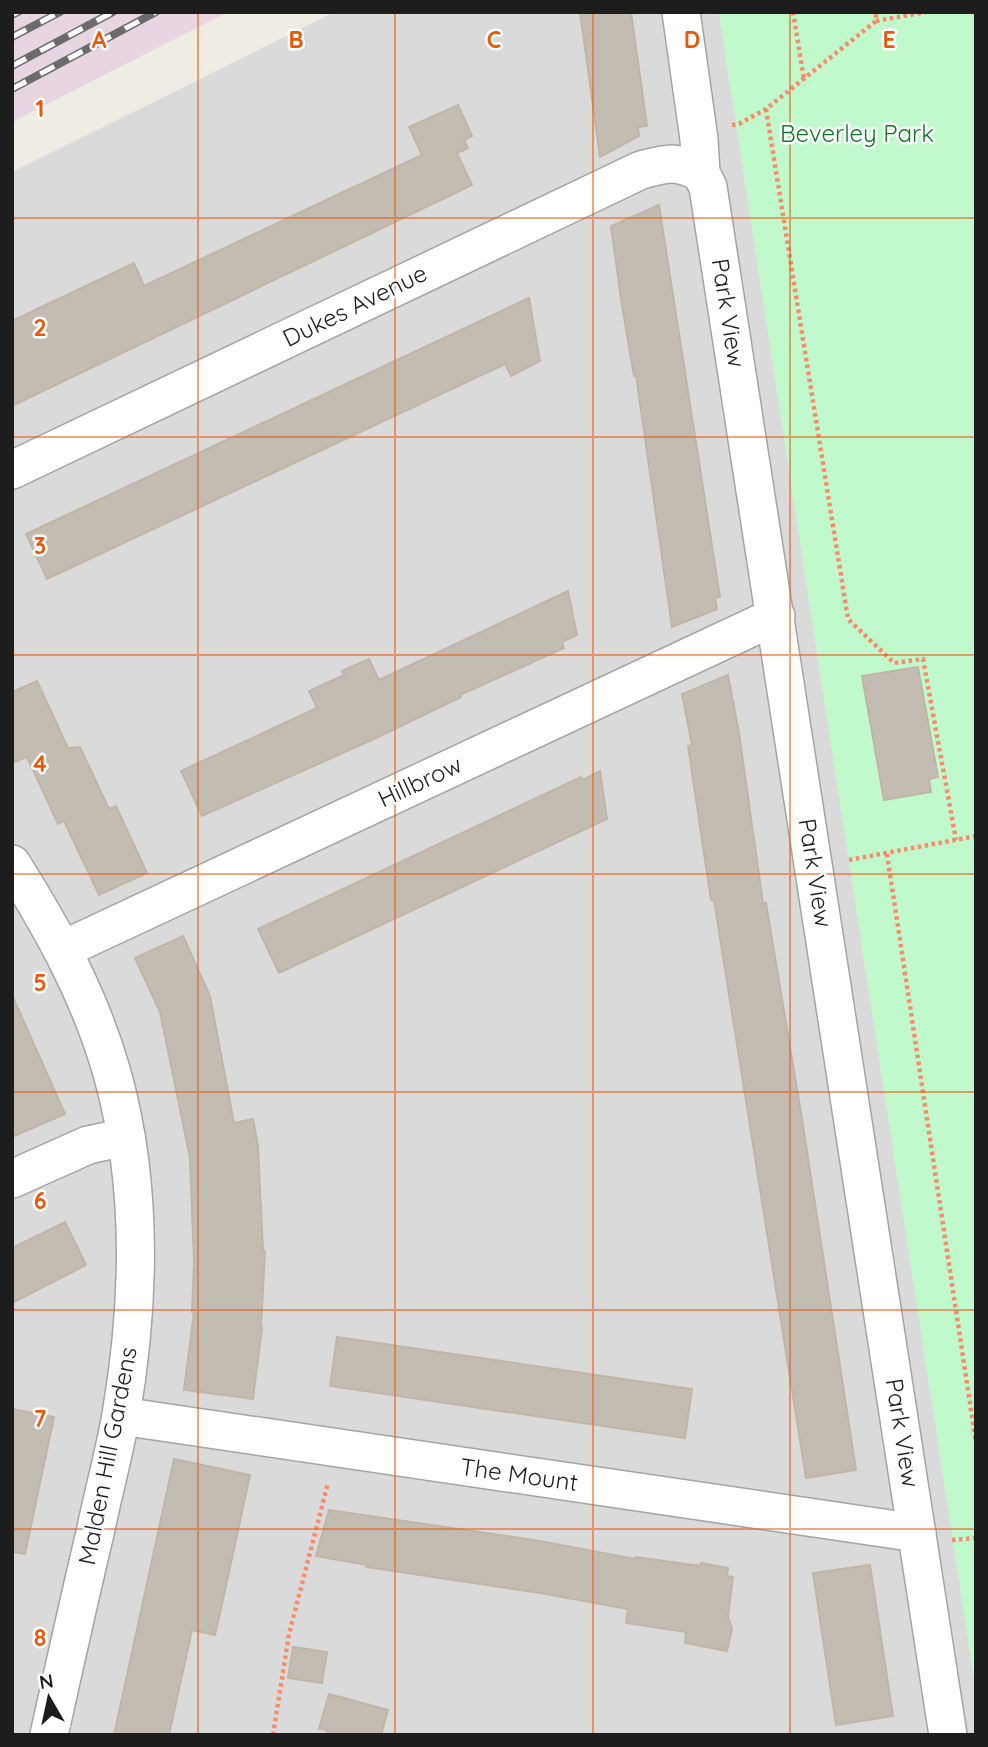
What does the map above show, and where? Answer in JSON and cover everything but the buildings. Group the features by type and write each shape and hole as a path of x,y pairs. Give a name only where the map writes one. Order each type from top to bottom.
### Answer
{"street":[{"name":"Park View","path":"681,12 699,139 701,173 708,187 776,616 948,1735"},
{"name":"Dukes Avenue","path":"12,470 641,170 667,162 685,165 701,173"},
{"name":"Hillbrow","path":"64,949 776,616"},
{"name":"Malden Hill Gardens","path":"12,864 64,949 97,1027 112,1074 126,1137 134,1205 135,1279 121,1416 49,1735"},
{"path":"12,1179 88,1144 126,1137"},
{"name":"The Mount","path":"121,1416 917,1533"}],"path":[{"path":"793,12 804,79"},
{"path":"876,12 876,21"},
{"path":"926,12 876,21 766,109 848,619 894,663 923,659 956,840"},
{"path":"814,866 976,836"},
{"path":"887,854 976,1443"},
{"path":"273,1735 289,1634 336,1449"}],"shaded area":[{"path":"12,12 228,12 12,122"},
{"path":"335,12 719,12 976,1690 976,1735 12,1735 12,172"}],"green space":[{"name":"Beverley Park","path":"719,12 976,12 976,1690"}],"railway":[{"path":"12,15 18,12"},
{"path":"12,37 60,12"},
{"path":"12,66 113,12"},
{"path":"12,89 156,12"}]}
